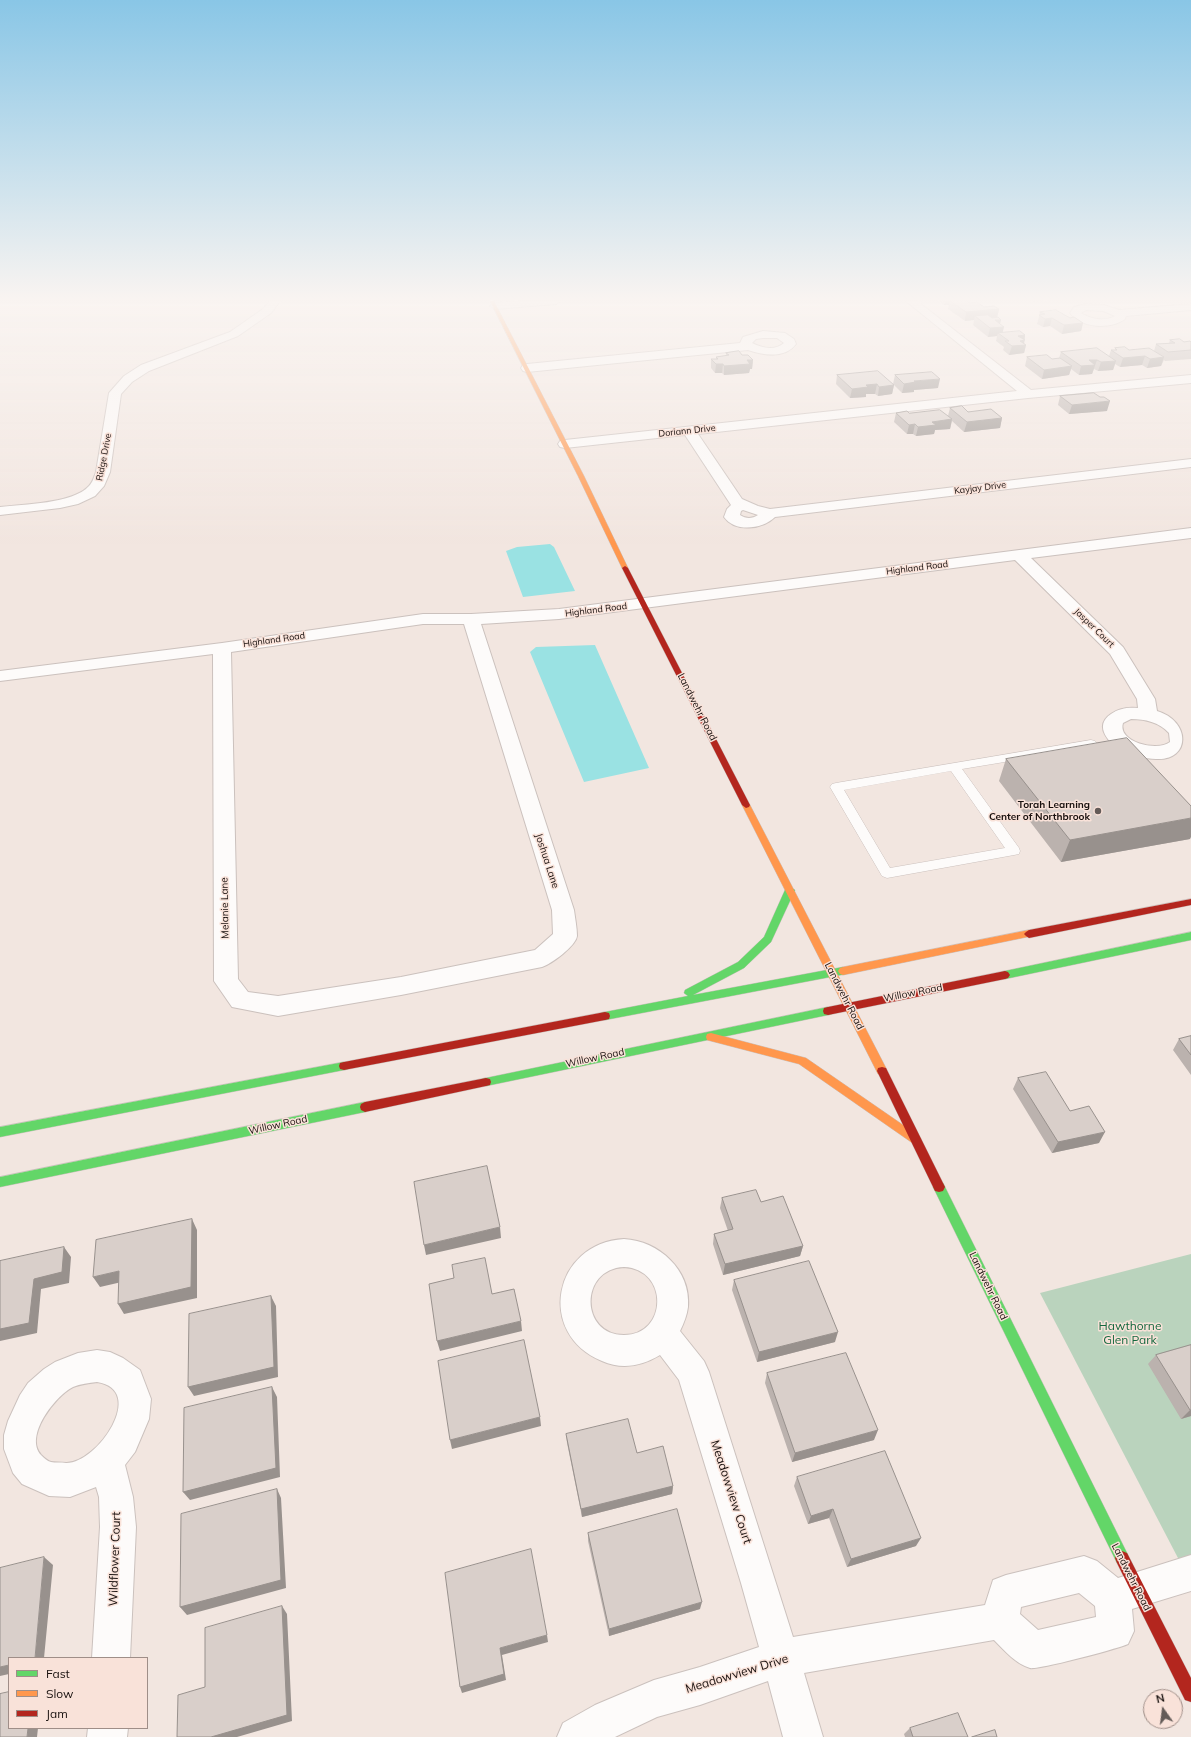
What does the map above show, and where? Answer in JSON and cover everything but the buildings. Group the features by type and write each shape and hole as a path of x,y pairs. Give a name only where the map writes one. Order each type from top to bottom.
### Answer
{"main road":[{"name":"Landwehr Road","path":"534,382 643,604 850,1006 915,1140 1125,1593 1191,1694"},
{"path":"663,1005 741,966 768,939 790,890"},
{"path":"0,1132 833,973 1191,902"},
{"name":"Willow Road","path":"0,1182 1191,936"},
{"path":"706,1035 802,1061 915,1140"}],"street":[{"name":"Ridge Drive","path":"0,511 68,502 90,494 99,485 103,472 115,393 125,382"},
{"path":"1013,382 1028,394"},
{"name":"Doriann Drive","path":"565,444 1028,394 1158,382"},
{"name":"Kayjay Drive","path":"689,431 737,502 743,505 734,509 732,517 743,523 760,521 770,513 1191,463"},
{"name":"Highland Road","path":"0,676 222,648 423,619 470,619 559,614 1191,533"},
{"name":"Jasper Court","path":"1019,555 1117,651 1146,699 1148,715"},
{"name":"Joshua Lane","path":"401,986 542,958 565,937 563,910 470,619"},
{"name":"Melanie Lane","path":"222,648 226,981 241,1000 278,1006 401,986"},
{"path":"1129,713 1148,715 1164,720 1176,729 1180,736 1180,742 1177,747 1170,751 1160,753 1138,750 1118,740 1111,728 1112,723 1115,718 1129,713"},
{"name":"Meadowview Court","path":"663,1334 678,1351 693,1372 759,1583 803,1737"},
{"name":"Wildflower Court","path":"107,1460 116,1497 118,1527 111,1657"},
{"path":"1125,1593 1115,1631 1032,1650 1000,1621 1006,1593 1084,1574 1125,1593 1191,1573"},
{"name":"Meadowview Drive","path":"577,1737 609,1719 654,1699 700,1686 781,1658 1000,1621"}],"lane":[{"path":"954,767 1014,851 887,873 836,786 1118,740"}],"green space":[{"name":"Hawthorne Glen Park","path":"1191,1254 1191,1583 1040,1293"}],"water":[{"path":"550,544 554,547 575,591 523,597 506,551 517,547"},
{"path":"595,645 649,768 584,782 530,652 536,647"}],"traffic: fast":[{"path":"689,993 741,965 768,939 790,890"},
{"path":"1005,975 1191,936"},
{"path":"605,1016 843,971"},
{"path":"486,1082 828,1011"},
{"path":"0,1132 344,1066"},
{"path":"0,1182 365,1107"},
{"path":"939,1187 1122,1558"}],"traffic: slow":[{"path":"533,382 581,476 625,568"},
{"path":"746,805 882,1071"},
{"path":"843,971 1029,934"},
{"path":"711,1037 802,1061 915,1139"}],"traffic: jam":[{"path":"625,568 746,805"},
{"path":"1029,934 1191,902"},
{"path":"828,1011 1005,975"},
{"path":"344,1066 605,1016"},
{"path":"882,1071 939,1187"},
{"path":"365,1107 486,1082"},
{"path":"1122,1558 1191,1694"}],"place":[{"name":"Torah Learning Center of Northbrook","path":"1098,811"}]}
